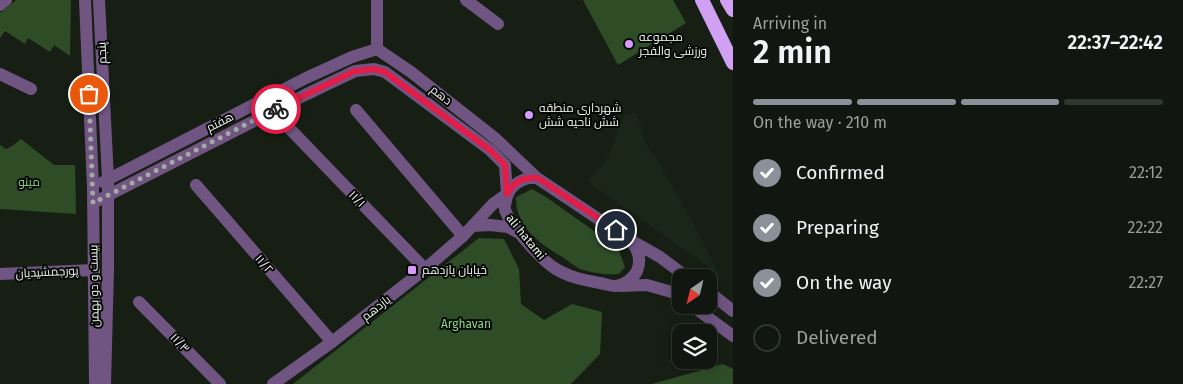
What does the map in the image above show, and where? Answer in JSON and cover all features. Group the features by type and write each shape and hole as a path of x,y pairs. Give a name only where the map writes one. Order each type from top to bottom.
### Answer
{"highway":[{"path":"702,0 733,64"},
{"path":"727,0 733,10"}],"street":[{"path":"0,4 6,0"},
{"name":"پنجم","path":"85,0 93,188"},
{"name":"پنجم","path":"99,0 108,195"},
{"path":"374,69 377,50 377,0"},
{"path":"466,0 498,24"},
{"name":"هفتم","path":"93,188 306,78 352,57 377,50"},
{"name":"دهم","path":"377,50 411,72 496,139 538,178"},
{"name":"هفتم","path":"93,203 355,71 374,69"},
{"name":"دهم","path":"374,69 385,72 490,150 505,165 507,194"},
{"path":"0,74 31,89"},
{"path":"356,110 463,236"},
{"name":"۱۱/۱","path":"289,128 425,269"},
{"name":"ali hatami","path":"538,178 528,178 512,186 507,194 505,207 506,212 522,235 542,258 554,268 576,278 615,286 647,285 672,293"},
{"path":"538,178 676,269"},
{"name":"۱۱/۲","path":"196,185 332,342"},
{"name":"بیست و دو بهمن","path":"93,188 95,384"},
{"name":"یازدهم","path":"273,384 332,342 425,269 463,236 493,204 507,194"},
{"name":"بیست و دو بهمن","path":"106,384 108,195"},
{"path":"473,226 508,227 522,235"},
{"path":"615,286 631,279 639,264 636,246 630,240"},
{"name":"پورجمشیدیان","path":"0,274 94,270"},
{"path":"718,299 733,311"},
{"name":"۱۱/۳","path":"140,302 220,384"},
{"path":"703,314 733,336"}],"shaded area":[{"path":"636,113 644,140 669,179 716,269 712,269 588,182 608,157 624,115"}],"green space":[{"path":"16,0 71,0 70,56 54,45 50,52 28,38 25,44 5,31 0,38 0,13"},
{"name":"مجموعه ورزشی والفجر","path":"583,0 673,0 686,23 618,65"},
{"name":"مینو","path":"21,139 54,165 75,165 76,214 0,209 0,145 6,149"},
{"path":"532,189 618,248 625,267 619,274 590,272 580,269 538,240 524,225 517,207 516,197"},
{"name":"Arghavan","path":"479,238 504,239 519,269 521,304 544,320 572,304 602,312 600,354 571,384 293,384"},
{"path":"723,364 733,369 733,384 652,384 705,369 717,369 717,366"}],"way so far":[{"path":"89,94 93,203 276,109"}],"place":[{"name":"مجموعه ورزشی والفجر","path":"629,44"},
{"name":"شهرداری منطقه شش ناحیه شش","path":"529,115"},
{"name":"خیابان یازدهم","path":"412,270"}],"route":[{"path":"276,109 355,71 374,69 385,72 490,150 505,165 507,194 512,186 519,181 528,178 538,178 616,230"}]}
